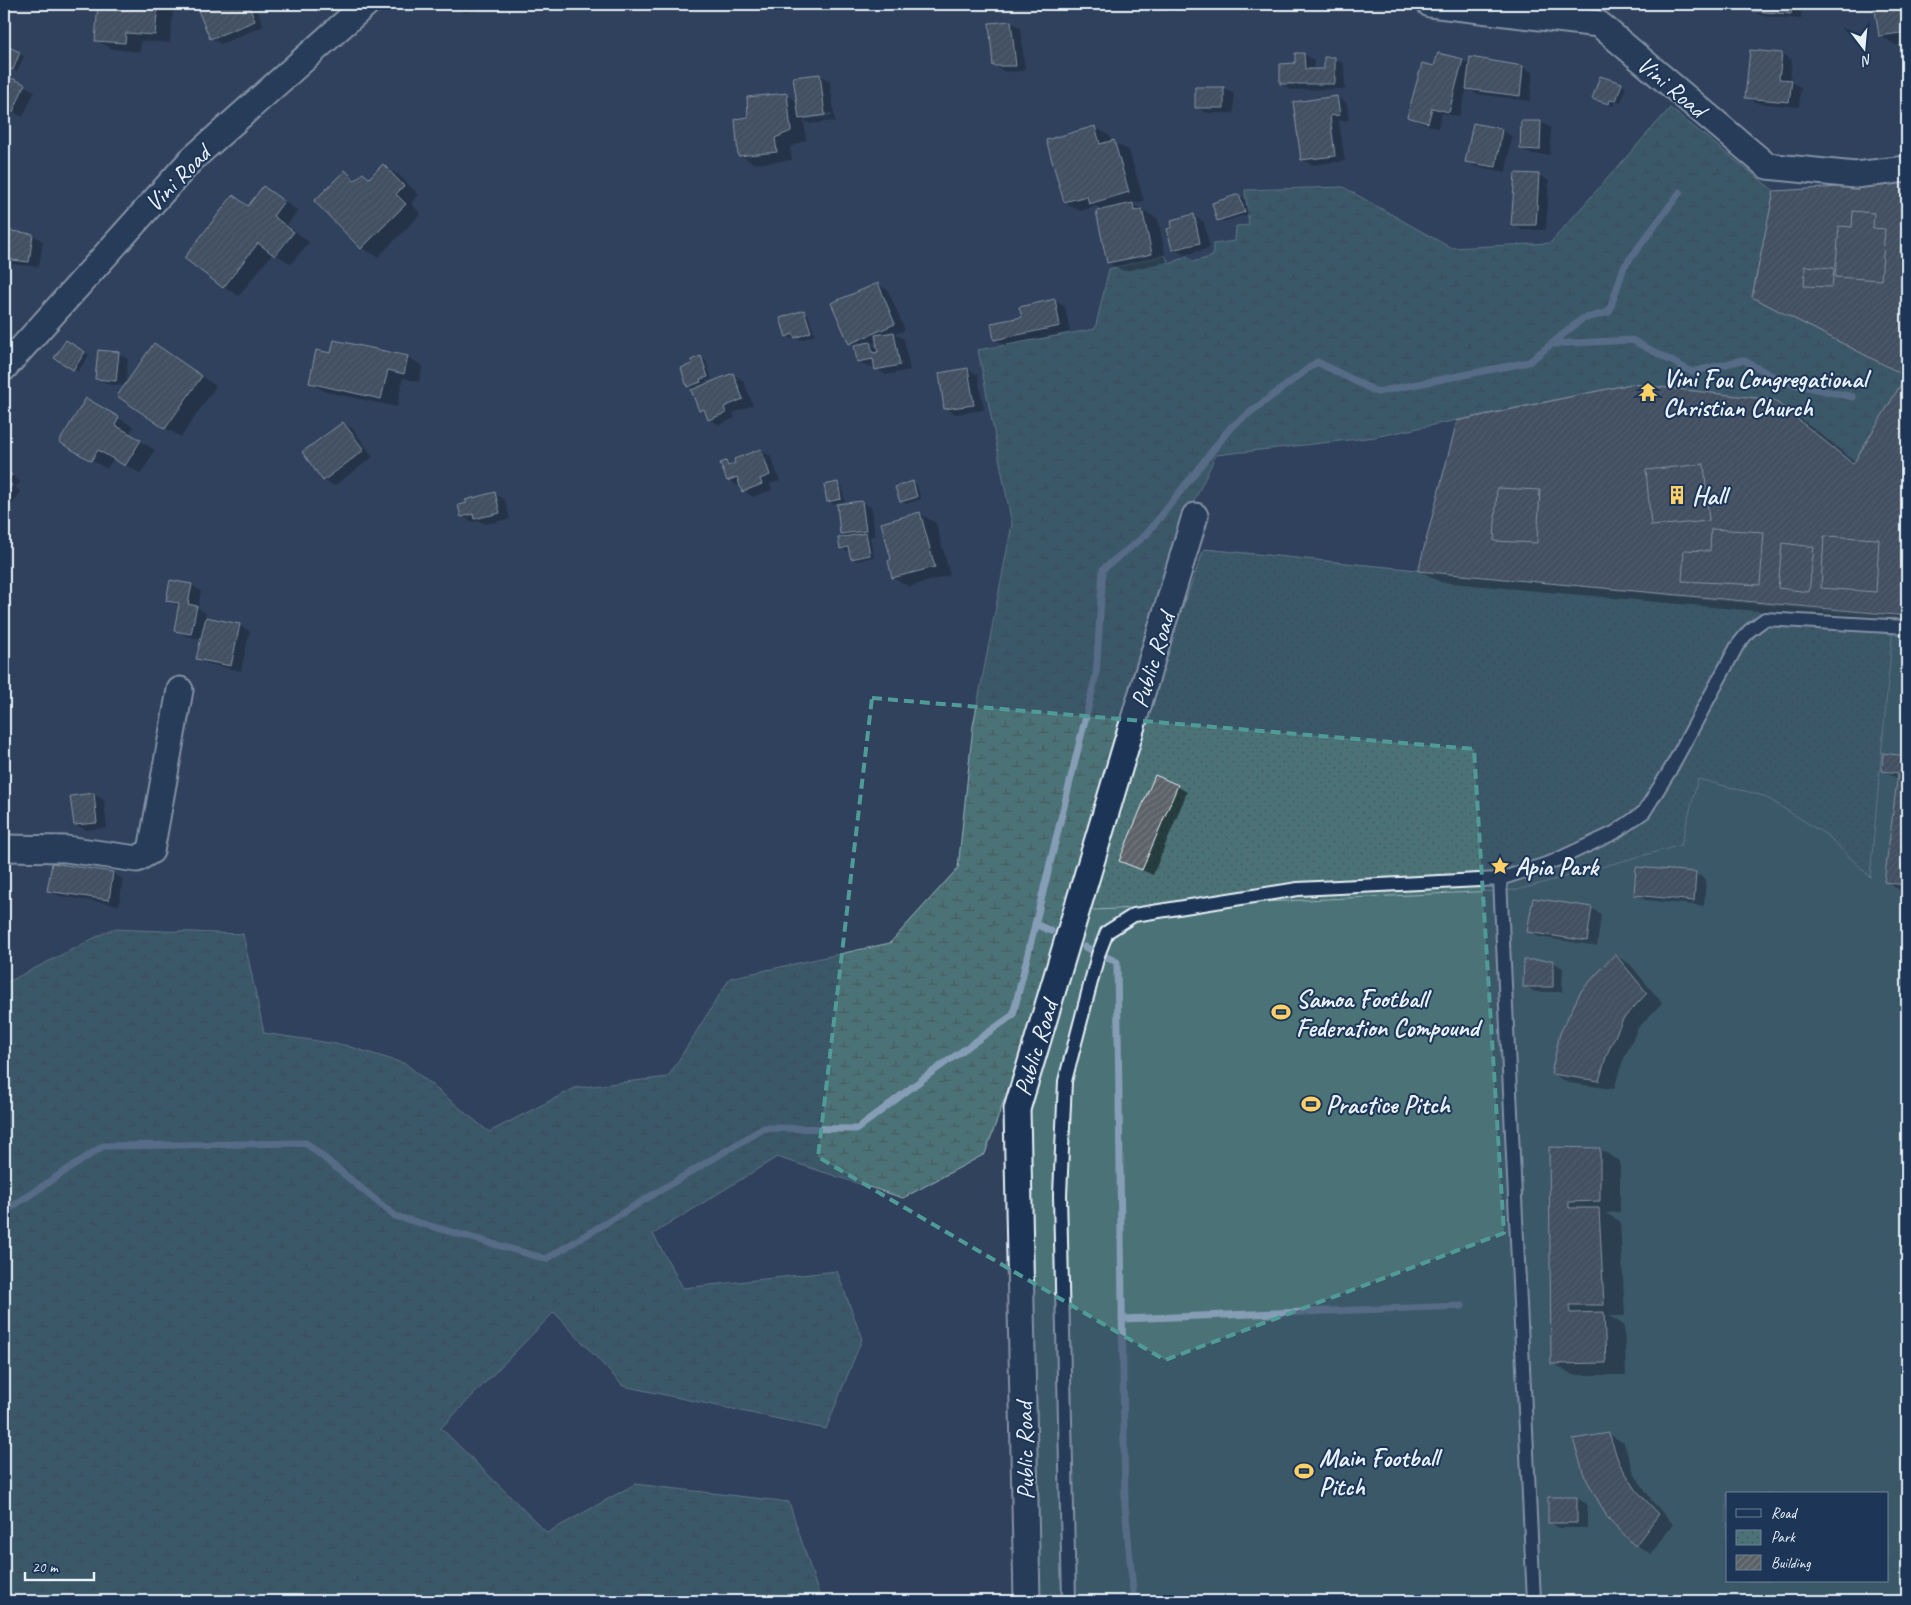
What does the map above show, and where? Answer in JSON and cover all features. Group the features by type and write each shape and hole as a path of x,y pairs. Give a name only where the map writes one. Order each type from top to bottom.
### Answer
{"street":[{"name":"Vini Road","path":"4,368 191,160 366,4"},
{"name":"Vini Road","path":"1430,4 1599,24 1767,166 1855,175 1907,169"},
{"name":"Public Road","path":"1027,1601 1017,1109 1195,516"},
{"path":"4,848 66,849 137,859 151,850 180,690"}],"lane":[{"path":"1069,1601 1060,1195 1065,1081 1100,949 1107,932 1134,914 1298,889 1500,879 1552,862 1614,833 1644,812 1680,754 1737,646 1749,631 1765,619 1907,627"},
{"path":"1500,879 1534,1601"}],"highlighted area":[{"path":"872,698 1474,749 1504,1233 1165,1360 818,1157"}],"green space":[{"path":"1670,108 1774,191 1752,297 1906,376 1853,464 1774,400 1631,384 1375,437 1216,455 1179,533 1022,1049 985,1154 903,1198 777,1157 653,1234 683,1288 837,1271 862,1339 826,1429 623,1386 554,1312 441,1428 547,1533 635,1484 789,1502 821,1601 4,1601 4,984 112,929 243,934 264,1033 344,1045 406,1064 489,1132 575,1088 668,1077 730,978 890,943 958,868 973,726 1012,524 978,350 1095,329 1109,269 1165,255 1170,264 1187,256 1193,262 1213,256 1213,244 1235,241 1236,226 1249,225 1245,190 1343,187 1451,248 1550,243"},
{"name":"Apia Park","path":"1204,549 1907,619 1907,1601 1027,1601 1006,1113 1073,911"},
{"path":"1204,549 1894,617 1870,877 1828,836 1764,796 1698,779 1681,845 1517,890 1073,911"}],"building":[{"path":"98,4 158,4 155,35 126,33 125,43 95,41"},
{"path":"209,4 248,4 255,21 210,39 197,8"},
{"path":"1752,4 1792,4 1791,14 1751,11"},
{"path":"1874,4 1907,4 1907,32 1879,36"},
{"path":"1011,21 1016,66 993,66 989,23"},
{"path":"4,45 20,52 13,70 4,66"},
{"path":"1750,50 1782,53 1779,79 1792,80 1789,102 1745,98"},
{"path":"1295,53 1304,53 1305,69 1324,69 1324,57 1335,57 1335,84 1280,84 1280,64 1295,63"},
{"path":"1438,53 1463,59 1449,112 1432,108 1428,123 1407,117 1422,63 1434,66"},
{"path":"1470,57 1523,66 1520,96 1466,89"},
{"path":"820,74 825,115 799,119 793,77"},
{"path":"4,75 25,84 13,112 4,108"},
{"path":"1600,76 1622,83 1616,101 1610,100 1609,104 1592,99"},
{"path":"1195,87 1224,87 1224,108 1195,108"},
{"path":"787,93 791,131 775,138 777,152 738,156 735,119 748,117 747,97"},
{"path":"1337,96 1340,115 1330,116 1335,156 1301,160 1293,102"},
{"path":"1521,121 1541,121 1540,150 1520,149"},
{"path":"1473,123 1502,129 1496,167 1465,162"},
{"path":"1095,126 1100,144 1114,140 1129,192 1089,204 1087,196 1064,202 1046,140"},
{"path":"383,164 404,186 396,194 406,204 361,249 314,201 345,170 355,180 363,173 369,178"},
{"path":"1515,173 1539,174 1536,225 1511,225"},
{"name":"Vini Fou Congregational Christian Church","path":"1907,183 1907,616 1418,571 1457,421 1631,384 1774,400 1853,464 1906,376 1752,297 1774,191"},
{"path":"263,186 284,201 273,216 294,232 275,256 258,243 223,288 184,258 233,195 248,206"},
{"path":"1239,194 1245,212 1217,221 1212,203"},
{"path":"1133,203 1134,211 1142,209 1152,254 1107,263 1096,211"},
{"path":"1853,211 1874,213 1873,228 1885,229 1881,280 1835,277 1839,226 1852,227"},
{"path":"1194,214 1200,243 1172,250 1167,229 1172,227 1171,220"},
{"path":"4,230 33,234 29,262 4,259"},
{"path":"1901,234 1907,234 1907,255 1900,254"},
{"path":"1805,266 1834,268 1832,287 1804,286"},
{"path":"878,283 895,324 849,344 831,303"},
{"path":"1055,299 1060,326 994,340 991,323 1022,317 1019,307"},
{"path":"804,310 811,332 795,338 793,334 786,337 780,318"},
{"path":"894,332 900,365 875,370 873,359 857,362 854,345 870,342 873,353 878,352 875,335"},
{"path":"66,340 85,352 73,370 54,358"},
{"path":"334,340 408,356 404,374 388,370 381,399 309,383 316,350 331,353"},
{"path":"154,343 202,376 165,429 117,396"},
{"path":"98,350 119,352 116,381 95,379"},
{"path":"701,356 708,377 700,379 701,382 687,387 681,368 692,364 691,360"},
{"path":"968,368 974,405 944,409 939,373"},
{"path":"733,373 743,399 724,407 726,413 708,420 704,409 699,411 691,390"},
{"path":"86,398 119,417 115,425 141,440 125,466 98,450 91,461 59,442"},
{"path":"343,422 364,450 323,481 302,452"},
{"path":"761,449 770,475 760,479 762,484 742,492 737,477 727,481 720,463 726,461 728,466 735,463 734,459"},
{"name":"Hall","path":"1704,464 1709,521 1651,526 1646,470"},
{"path":"4,469 12,475 6,481 12,485 4,496"},
{"path":"913,481 917,497 900,502 895,487"},
{"path":"838,482 841,499 827,502 824,485"},
{"path":"1497,488 1540,490 1537,543 1494,541"},
{"path":"495,492 500,513 474,519 473,514 461,517 458,505 467,503 465,500"},
{"path":"862,501 866,531 840,534 837,504"},
{"path":"920,512 935,567 892,578 888,561 891,559 881,523"},
{"path":"1711,529 1764,532 1760,585 1682,581 1684,550 1710,551"},
{"path":"866,533 870,555 851,559 848,547 840,549 838,538"},
{"path":"1824,536 1879,539 1876,592 1821,588"},
{"path":"1782,543 1814,547 1809,592 1778,588"},
{"path":"170,580 192,584 188,604 197,606 191,634 174,631 179,603 166,601"},
{"path":"206,617 240,624 231,666 196,659"},
{"path":"1883,753 1907,756 1907,859 1904,885 1884,882 1898,773 1882,771"},
{"path":"1155,775 1178,785 1142,870 1119,861"},
{"path":"94,793 97,823 74,825 70,796"},
{"path":"52,863 113,872 109,900 47,891"},
{"path":"1636,867 1696,872 1694,901 1634,895"},
{"path":"1533,898 1592,907 1587,941 1527,932"},
{"path":"1615,954 1647,993 1623,1019 1607,1054 1599,1081 1551,1074 1560,1033 1581,991"},
{"path":"1524,960 1553,960 1553,987 1523,987"},
{"path":"1549,1147 1600,1148 1600,1201 1569,1202 1569,1208 1599,1208 1604,1305 1569,1305 1570,1313 1604,1312 1606,1363 1551,1364"},
{"path":"1609,1433 1619,1463 1637,1491 1659,1514 1635,1546 1607,1517 1584,1475 1573,1439"},
{"path":"1548,1497 1577,1497 1577,1523 1548,1523"}],"waterway":[{"path":"4,1212 103,1146 306,1143 395,1216 546,1259 764,1128 857,1129 928,1075 1013,1015 1096,675 1103,569 1146,535 1231,427 1317,362 1377,392 1529,362 1582,319 1609,312 1624,267 1680,192"},
{"path":"1553,344 1632,340 1692,372 1743,360 1784,382 1853,397"},
{"path":"1035,924 1051,931"},
{"path":"1085,947 1117,962 1125,1506 1134,1601"},
{"path":"1122,1319 1462,1306"}],"place":[{"name":"Vini Fou Congregational Christian Church","path":"1648,392"},
{"name":"Hall","path":"1677,495"},
{"name":"Apia Park","path":"1500,866"},
{"name":"Samoa Football Federation Compound","path":"1281,1012"},
{"name":"Practice Pitch","path":"1311,1104"},
{"name":"Main Football Pitch","path":"1304,1471"}]}
